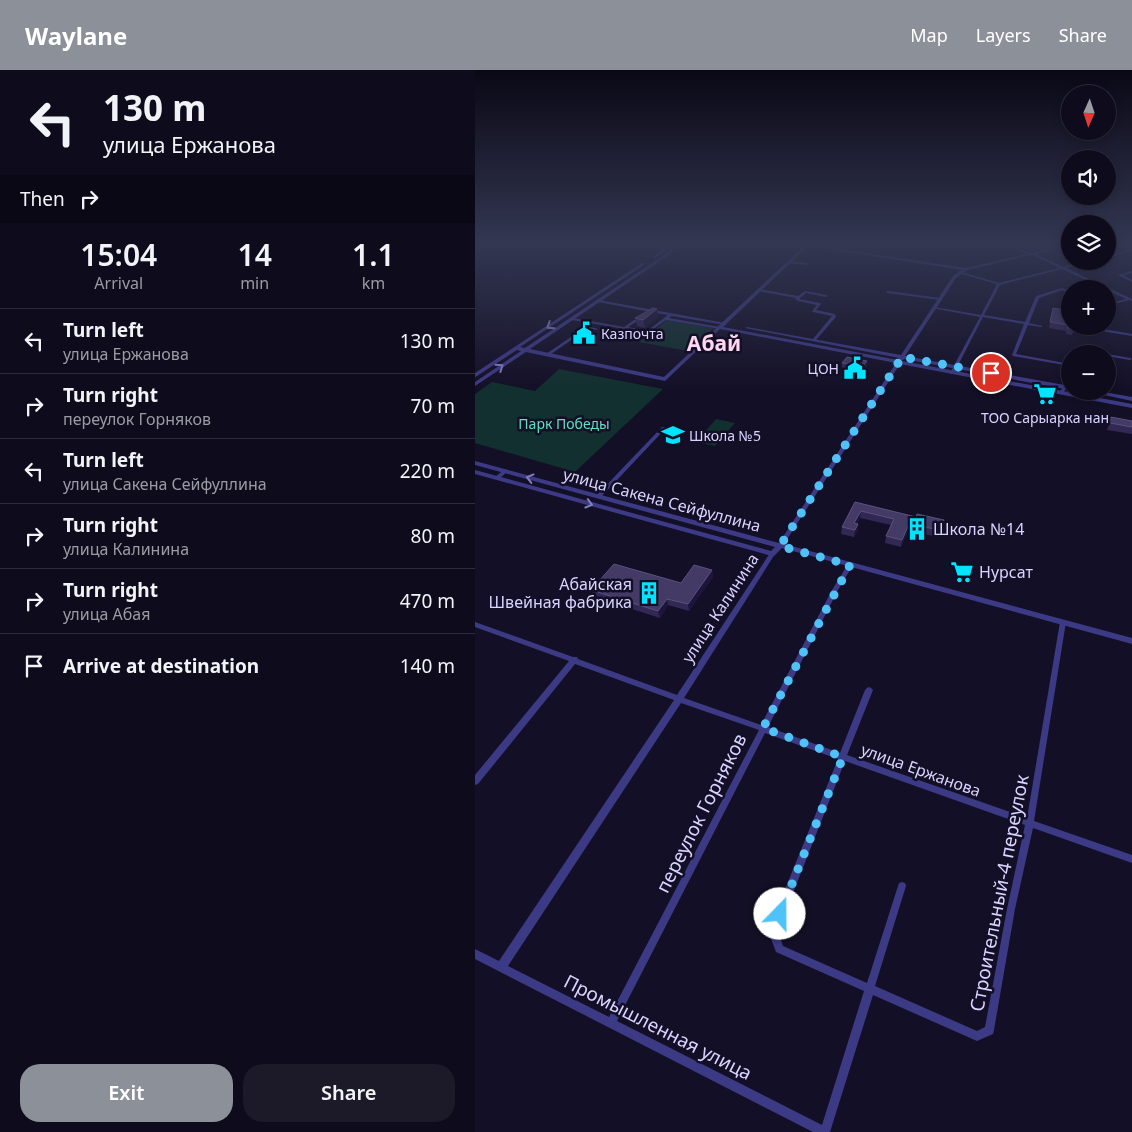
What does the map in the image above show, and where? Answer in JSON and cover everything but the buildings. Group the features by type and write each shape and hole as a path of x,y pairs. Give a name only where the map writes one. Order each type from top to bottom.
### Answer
{"street":[{"path":"475,384 575,318 608,292"},
{"path":"475,375 568,315 609,292"},
{"path":"516,348 665,379 757,292"},
{"path":"768,292 799,297"},
{"path":"799,297 805,292"},
{"path":"808,292 826,296"},
{"path":"888,292 901,292 940,299"},
{"name":"улица Калинина","path":"501,967 679,699 772,554 780,546 945,292"},
{"path":"952,372 995,292"},
{"path":"1050,292 1037,297 1015,355 1061,365"},
{"path":"1116,292 1130,298"},
{"path":"799,297 797,299 799,300 819,304 814,311 834,316 811,343"},
{"path":"599,298 655,312 725,324 811,343"},
{"path":"1116,302 1130,298"},
{"path":"934,308 1041,326"},
{"path":"625,328 655,312"},
{"path":"568,315 648,332 671,315"},
{"path":"666,319 811,343 1061,393"},
{"path":"582,326 596,328"},
{"path":"547,355 588,327"},
{"path":"1116,332 1132,334"},
{"path":"1116,357 1130,359"},
{"path":"900,360 955,367 1061,386"},
{"path":"1116,396 1132,399"},
{"path":"1099,400 1132,406"},
{"path":"599,496 664,428"},
{"name":"улица Сакена Сейфуллина","path":"475,463 1132,641"},
{"path":"497,478 505,471"},
{"name":"улица Сакена Сейфуллина","path":"475,472 772,554"},
{"name":"переулок Горняков","path":"611,1023 763,728 850,565"},
{"name":"Строительный-4 переулок","path":"869,690 773,931 779,949 977,1036 989,1030 1011,909 1030,823 1063,622"},
{"name":"улица Ержанова","path":"475,624 575,659 679,699 1132,859"},
{"path":"475,781 575,659"},
{"path":"825,1132 902,886"},
{"name":"Промышленная улица","path":"475,954 825,1132"}],"green space":[{"path":"667,320 714,328 688,351 639,342"},
{"name":"Парк Победы","path":"559,369 663,389 575,472 475,443 475,394 492,382 535,391"},
{"path":"716,419 735,423 715,446 696,442"}],"place":[{"name":"Казпочта","path":"584,333"},
{"name":"ЦОН","path":"855,368"},
{"name":"ТОО Сарыарка нан","path":"1045,394"},
{"name":"Школа №5","path":"673,435"},
{"name":"Школа №14","path":"917,529"},
{"name":"Нурсат","path":"962,572"},
{"name":"Абайская Швейная фабрика","path":"649,593"}],"district":[{"name":"Абай","path":"714,343"}],"route":[{"path":"780,914 843,757 763,728 850,565 780,546 902,357 991,373"}]}
